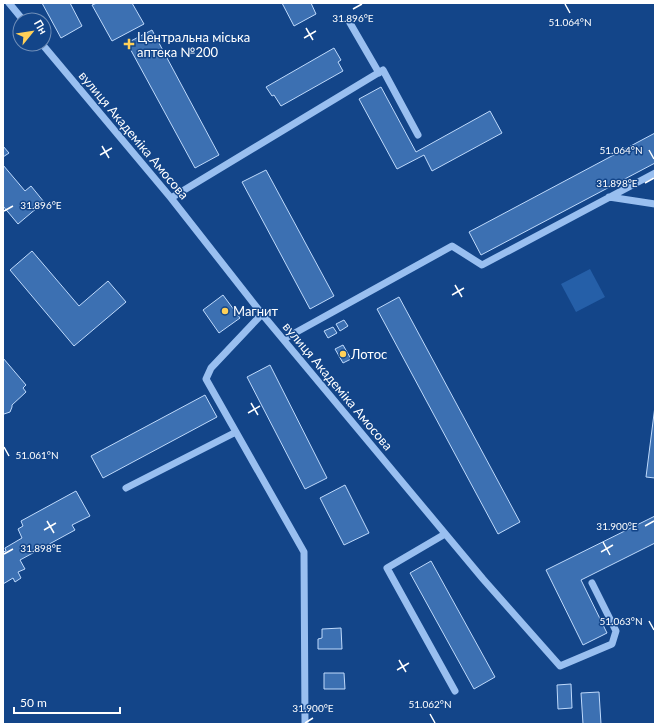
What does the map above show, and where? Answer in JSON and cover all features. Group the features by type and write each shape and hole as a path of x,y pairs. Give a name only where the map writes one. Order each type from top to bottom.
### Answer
{"street":[{"path":"9,3 16,12"},
{"path":"350,23 379,73"},
{"name":"вулиця Академіка Амосова","path":"49,52 171,198 262,314 445,534 560,666 612,644 616,632 592,583"},
{"path":"171,198 383,70 418,135"},
{"path":"284,339 452,246 482,265 655,173"},
{"path":"609,197 655,204"},
{"path":"262,314 211,368 206,379 304,552 305,724"},
{"path":"126,488 236,432"},
{"path":"445,534 387,568 455,691"}],"shaded area":[{"path":"590,269 605,297 576,312 561,284"}],"building":[{"path":"42,3 70,3 82,26 61,38 52,21 52,12 47,12"},
{"path":"97,3 132,3 144,24 112,41 92,5"},
{"path":"282,3 311,3 316,14 294,26"},
{"path":"152,30 219,155 195,168 127,43"},
{"path":"334,48 341,60 338,62 343,71 281,106 274,95 272,96 266,87"},
{"path":"381,87 416,152 490,111 502,133 432,171 424,155 397,169 359,99"},
{"path":"655,133 655,163 481,255 469,232"},
{"path":"3,146 9,153 3,157"},
{"path":"3,165 25,191 31,186 44,202 18,224 3,206"},
{"path":"266,170 334,296 310,309 242,182"},
{"path":"32,251 79,306 108,281 126,302 74,346 10,270"},
{"path":"223,295 240,318 219,333 203,310"},
{"path":"399,297 520,522 498,534 377,309"},
{"path":"344,320 348,326 340,331 336,324"},
{"path":"333,327 337,333 328,338 324,331"},
{"name":"Лотос","path":"343,345 351,359 343,363 335,349"},
{"path":"3,358 26,385 23,388 26,392 12,405 10,412 4,414 3,413"},
{"path":"270,365 327,478 305,489 247,377"},
{"path":"205,395 217,417 103,478 91,456"},
{"path":"655,406 655,478 646,477"},
{"path":"345,485 369,533 344,545 320,498"},
{"path":"76,491 90,516 72,525 75,530 20,560 25,569 18,572 21,578 15,582 13,578 3,584 3,552 6,551 5,548 22,538 18,529 23,526 21,521"},
{"path":"655,516 655,543 581,580 607,633 583,645 546,570"},
{"path":"431,561 495,677 474,689 410,573"},
{"path":"341,628 342,649 318,649 318,639 322,638 322,629"},
{"path":"324,673 344,673 345,689 324,689"},
{"path":"571,684 572,708 558,709 557,685"},
{"path":"599,692 601,724 583,724 581,693"}],"place":[{"name":"Центральна міська аптека №200","path":"129,44"},
{"name":"Магнит","path":"225,311"},
{"name":"Лотос","path":"343,354"}]}
